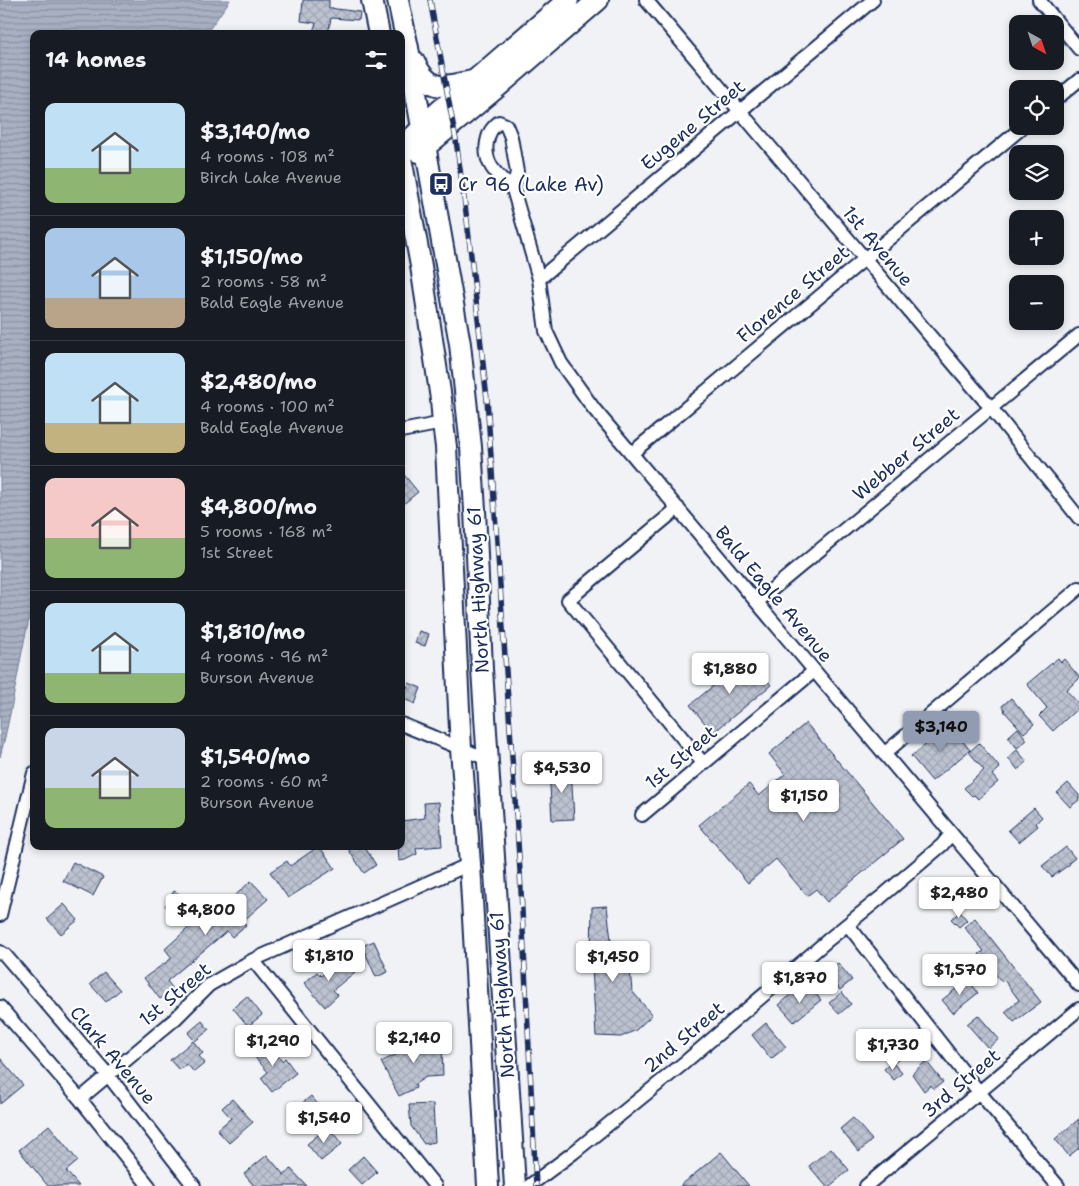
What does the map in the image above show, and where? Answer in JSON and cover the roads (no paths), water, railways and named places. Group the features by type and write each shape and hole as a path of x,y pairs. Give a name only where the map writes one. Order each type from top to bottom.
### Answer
{"main road":[{"path":"372,0 378,30"},
{"name":"North Highway 61","path":"398,0 404,30"},
{"path":"405,157 477,78 568,0"},
{"path":"424,137 495,89 598,0"},
{"name":"North Highway 61","path":"405,34 460,344 466,393 475,510 487,759 515,1186"},
{"path":"408,48 421,73 433,85 447,87 477,78"},
{"name":"North Highway 61","path":"405,177 421,266 441,399 446,447 461,749 470,864 488,1186"}],"street":[{"name":"1st Avenue","path":"646,0 991,408 1079,518"},
{"name":"Eugene Street","path":"539,279 872,0"},
{"path":"1038,0 1079,49"},
{"path":"1064,92 1079,80"},
{"name":"Florence Street","path":"632,452 1013,135"},
{"name":"Bald Eagle Avenue","path":"512,189 539,279 546,331 561,363 594,409 1079,985"},
{"name":"Webber Street","path":"758,602 1079,335"},
{"path":"405,431 442,423"},
{"path":"678,508 568,600 703,763"},
{"path":"884,754 1079,588"},
{"name":"1st Street","path":"642,815 814,671"},
{"path":"405,726 487,759"},
{"path":"0,915 30,790"},
{"name":"2nd Street","path":"529,1186 573,1153 684,1063 942,845 951,834"},
{"name":"1st Street","path":"80,1098 175,1020 209,985 253,960 470,864"},
{"path":"848,925 979,1092 1058,1186"},
{"name":"Clark Avenue","path":"0,952 5,955 108,1075 194,1186"},
{"path":"253,960 435,1186"},
{"path":"0,1008 80,1098 149,1186"},
{"name":"3rd Street","path":"866,1186 1079,1010"}],"water":[{"path":"0,0 230,0 209,30 30,30 30,616 0,757"}],"railway":[{"path":"430,0 456,140 487,399 520,871 536,1186"}],"place":[{"name":"Cr 96 (Lake Av)","path":"441,184"}]}
